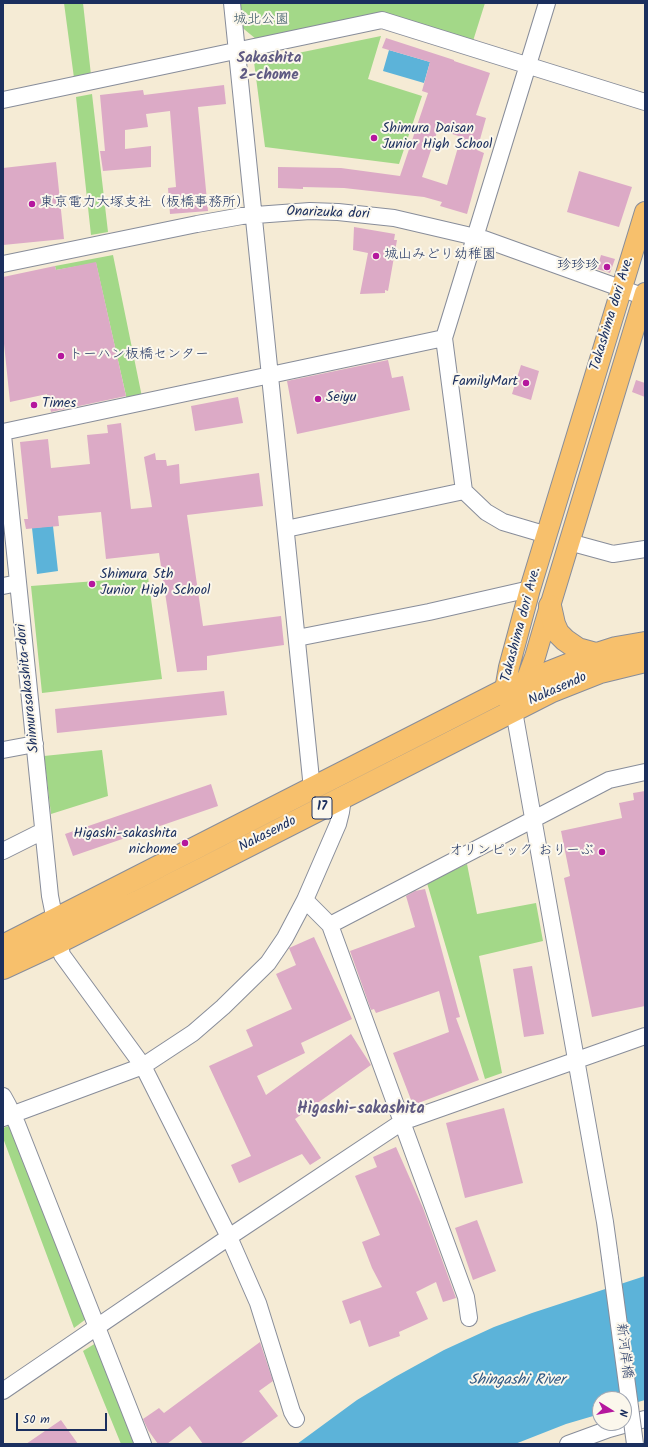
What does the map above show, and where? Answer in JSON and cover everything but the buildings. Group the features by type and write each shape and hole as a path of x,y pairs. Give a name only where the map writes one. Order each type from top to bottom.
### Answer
{"highway":[{"path":"550,606 554,624 558,632 565,640 578,649 596,654"},
{"name":"Nakasendo","path":"3,946 505,690 596,654 616,648 645,643"},
{"name":"Nakasendo","path":"3,968 58,942 552,691 600,672 645,660"}],"main road":[{"name":"Takashima dori Ave.","path":"514,711 505,690 509,667 530,589 645,212"},
{"name":"Takashima dori Ave.","path":"514,711 528,680 645,296"}],"street":[{"path":"232,3 238,50 312,789"},
{"path":"547,3 444,338 464,490 486,512 503,522 547,535"},
{"path":"3,100 382,20 645,102"},
{"name":"Onarizuka dori","path":"3,264 196,224 254,215 310,211 366,214 476,236 621,289 645,296"},
{"path":"3,432 444,338"},
{"name":"Shimurasakashita-dori","path":"3,435 10,585 34,744 50,896 58,942 62,955 143,1066 229,1237 258,1303 292,1412 296,1419"},
{"path":"286,529 464,490"},
{"path":"569,542 613,554 645,549"},
{"path":"297,638 429,612 530,589"},
{"name":"新河岸橋","path":"514,711 577,1060 610,1258 635,1444"},
{"path":"3,750 34,744"},
{"path":"330,925 609,780 645,772"},
{"path":"8,1116 143,1066 193,1033 223,1007 268,963 285,938 305,900 338,824 343,798"},
{"path":"3,851 44,831"},
{"path":"305,900 330,925 466,1297 469,1318"},
{"path":"3,1392 229,1237 402,1122 645,1036"},
{"path":"3,1096 8,1116 143,1444"},
{"path":"568,1444 645,1420"}],"green space":[{"path":"64,3 83,3 91,75 74,78"},
{"name":"城北公園","path":"237,3 485,3 473,41 384,13 256,39 239,25"},
{"path":"381,36 368,79 422,96 399,164 265,147 254,62"},
{"path":"92,94 108,232 91,235 76,97"},
{"path":"113,255 142,397 127,400 96,263 56,270 55,266"},
{"path":"148,577 162,679 42,693 31,586"},
{"path":"102,750 108,796 51,814 44,756"},
{"path":"467,864 477,914 536,903 543,941 479,956 502,1073 485,1079 427,883"},
{"path":"11,1125 86,1319 74,1328 3,1138 3,1128"},
{"path":"96,1343 137,1444 121,1444 83,1351"}],"water":[{"path":"389,50 430,62 424,83 383,71"},
{"path":"53,526 58,571 37,574 32,528"},
{"name":"Shingashi River","path":"645,1276 645,1400 632,1404 632,1391 592,1391 592,1416 566,1424 515,1444 297,1444 357,1400 395,1377 444,1350 494,1327"}],"place":[{"name":"Shimura Daisan Junior High School","path":"374,138"},
{"name":"東京電力大塚支社（板橋事務所）","path":"32,204"},
{"name":"城山みどり幼稚園","path":"376,256"},
{"name":"珍珍珍","path":"607,267"},
{"name":"トーハン板橋センター","path":"61,356"},
{"name":"FamilyMart","path":"526,383"},
{"name":"Seiyu","path":"318,399"},
{"name":"Times","path":"34,405"},
{"name":"Shimura 5th Junior High School","path":"92,584"},
{"name":"Higashi-sakashita nichome","path":"185,843"},
{"name":"オリンピック おりーぶ","path":"602,852"}],"district":[{"name":"Sakashita 2-chome","path":"269,68"},
{"name":"Higashi-sakashita","path":"361,1110"}]}
